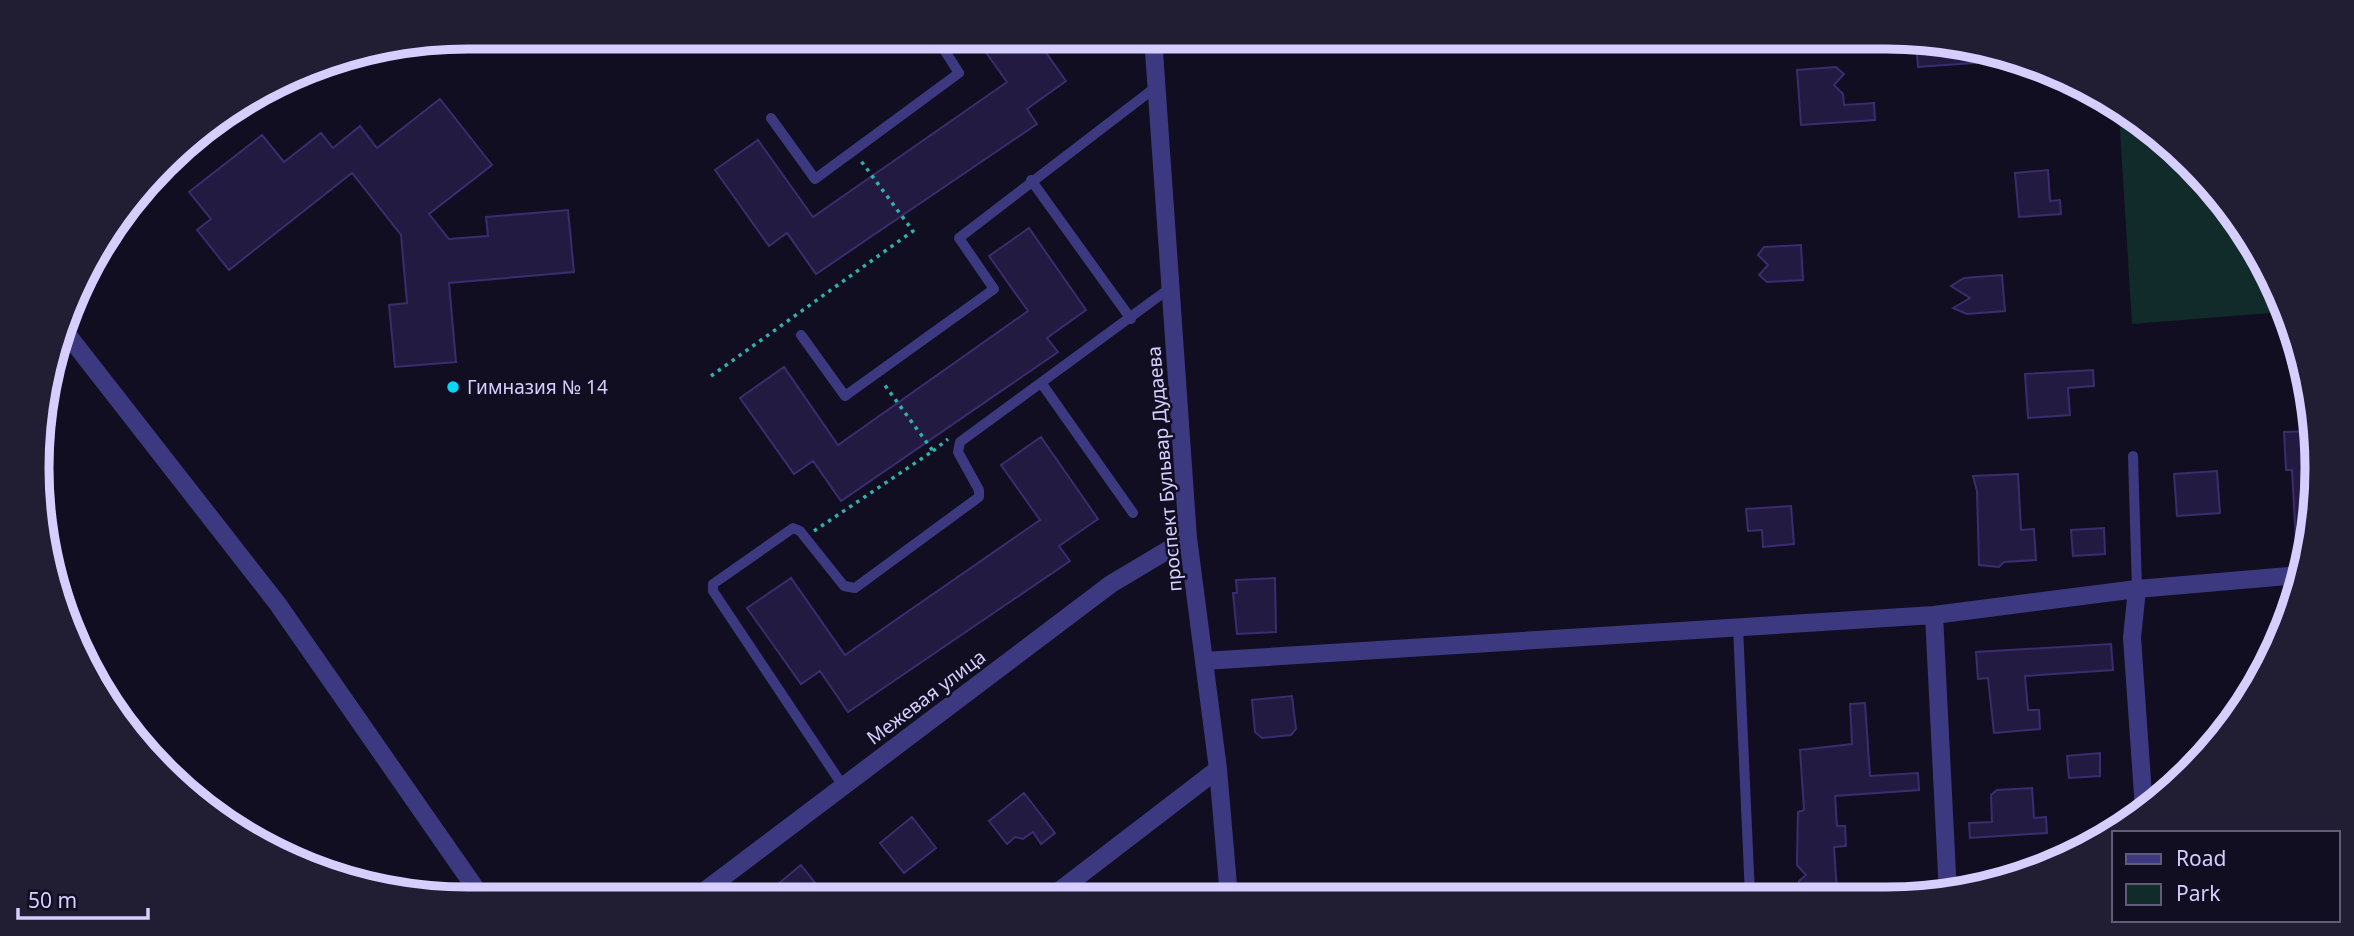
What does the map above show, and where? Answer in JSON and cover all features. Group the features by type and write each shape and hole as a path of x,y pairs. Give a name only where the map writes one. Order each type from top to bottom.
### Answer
{"street":[{"name":"проспект Бульвар Дудаева","path":"1154,49 1188,538 1218,769 1228,887"},
{"path":"70,337 277,603 475,887"},
{"name":"Межевая улица","path":"710,887 1111,583 1188,538"},
{"path":"1204,661 1934,615 2137,589 2291,576"},
{"path":"2137,589 2132,638 2143,798"},
{"path":"1934,615 1947,882"},
{"path":"1064,887 1218,769"}],"lane":[{"path":"771,118 815,179 959,73 944,49"},
{"path":"801,335 845,396 877,374 994,289 958,238 1157,87"},
{"path":"1031,180 1131,319"},
{"path":"843,786 712,587 715,581 789,530 797,529 844,586 855,588 977,500 979,490 958,452 957,445 1171,288"},
{"path":"1042,384 1133,513"},
{"path":"2133,456 2137,589"},
{"path":"1738,627 1750,887"}],"path":[{"path":"711,376 913,231 853,150"},
{"path":"805,538 933,451 877,374"}],"green space":[{"path":"2119,120 2162,153 2218,213 2249,259 2275,313 2132,324"}],"building":[{"path":"984,49 1043,49 1066,81 1027,109 1037,124 816,274 787,233 769,246 715,170 758,140 813,217 1007,82"},
{"path":"1917,53 1941,53 1989,62 1918,67"},
{"path":"1836,67 1844,74 1834,85 1843,94 1844,105 1874,103 1875,120 1801,125 1797,70"},
{"path":"440,99 492,165 429,214 449,239 488,236 486,217 568,210 574,272 449,283 456,362 395,367 389,305 407,303 401,235 352,173 229,270 197,230 211,219 189,192 262,135 284,162 321,133 333,148 360,126 377,148"},
{"path":"2048,170 2050,201 2060,200 2061,214 2019,217 2015,173"},
{"path":"1029,228 1086,310 1047,338 1058,352 841,501 813,461 794,474 740,398 784,367 838,445 1028,311 989,256"},
{"path":"1801,245 1803,280 1767,282 1759,275 1768,265 1758,255 1764,247"},
{"path":"2002,275 2005,311 1967,314 1953,308 1970,298 1951,286 1964,278"},
{"path":"2093,370 2094,386 2068,388 2070,415 2028,418 2025,374"},
{"path":"2303,431 2304,495 2298,541 2296,541 2292,470 2286,470 2284,432"},
{"path":"1041,437 1098,519 1059,546 1070,561 848,712 820,671 801,684 747,608 791,578 845,655 1040,520 1001,465"},
{"path":"2217,471 2220,513 2177,516 2174,474"},
{"path":"2018,474 2021,530 2034,529 2036,560 2004,562 1999,567 1979,565 1977,491 1973,476"},
{"path":"1791,506 1794,544 1763,547 1762,530 1748,531 1746,509"},
{"path":"2104,528 2105,554 2073,556 2071,530"},
{"path":"1275,578 1276,632 1237,634 1233,593 1237,593 1236,580"},
{"path":"2111,644 2113,670 2025,676 2028,710 2039,710 2040,729 1994,733 1988,678 1978,679 1976,652"},
{"path":"1292,696 1296,729 1291,735 1262,738 1255,732 1252,700"},
{"path":"1865,703 1870,776 1918,773 1919,790 1835,796 1837,826 1845,826 1846,846 1834,847 1837,887 1800,887 1799,881 1806,875 1797,865 1798,812 1804,810 1800,750 1852,744 1850,704"},
{"path":"2100,753 2100,776 2069,778 2067,756"},
{"path":"2032,788 2034,818 2046,817 2047,833 1970,838 1969,823 1992,822 1991,795 1997,790"},
{"path":"1024,793 1055,833 1041,844 1033,832 1023,839 1015,837 1007,844 989,821"},
{"path":"912,817 936,848 904,873 880,843"},
{"path":"801,865 818,887 781,887 778,884"}],"place":[{"name":"Гимназия № 14","path":"453,387"}]}
